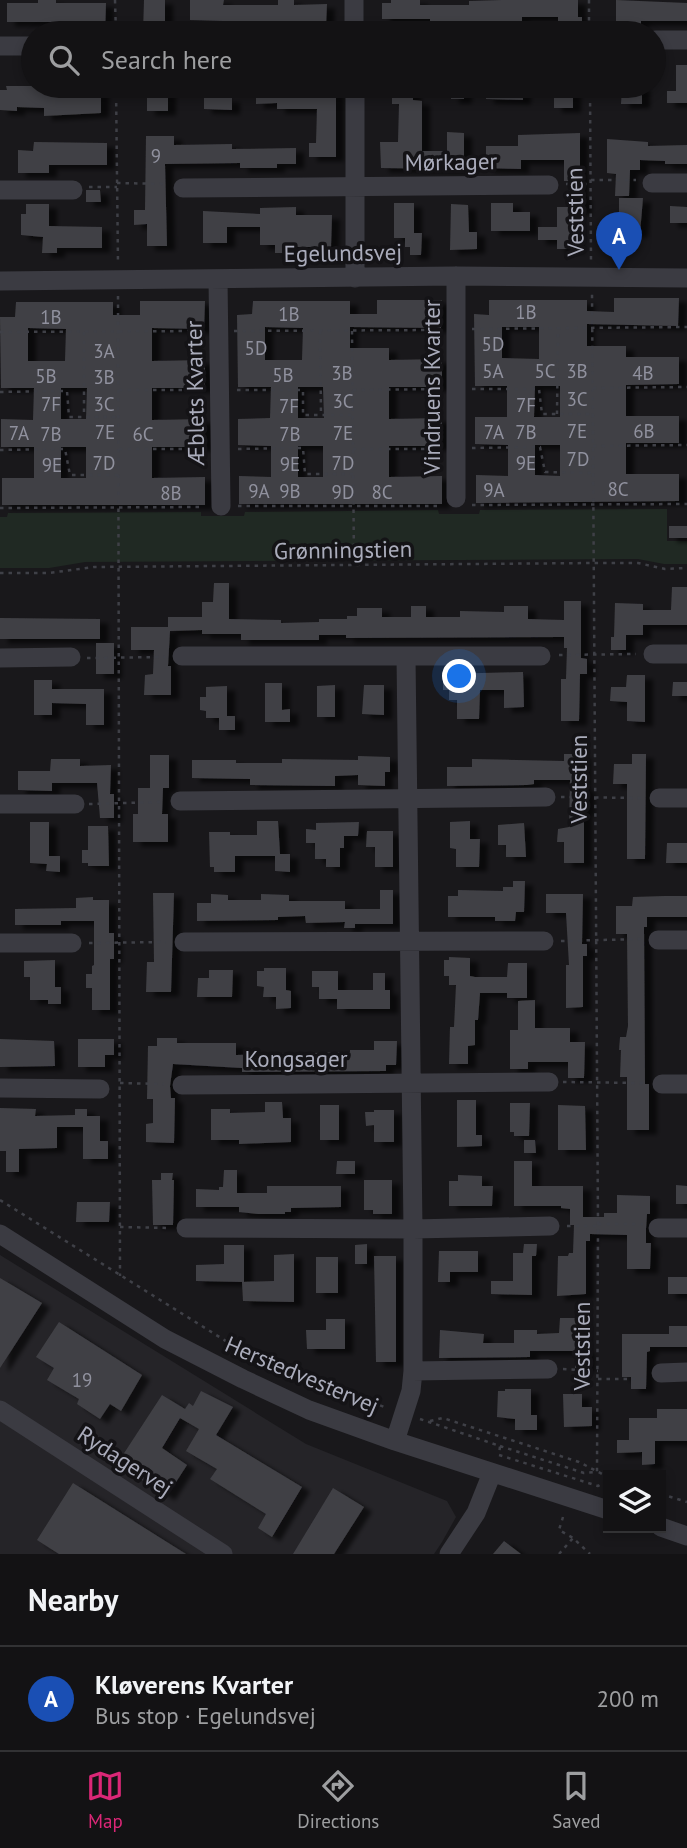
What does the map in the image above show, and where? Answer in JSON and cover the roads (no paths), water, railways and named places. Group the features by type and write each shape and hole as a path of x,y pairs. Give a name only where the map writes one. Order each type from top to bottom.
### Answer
{"street":[{"path":"354,0 355,21"},
{"path":"666,40 687,40"},
{"path":"0,46 21,46"},
{"path":"355,98 355,278"},
{"path":"652,183 687,183"},
{"name":"Mørkager","path":"183,188 549,186"},
{"path":"0,190 74,190"},
{"name":"Egelundsvej","path":"0,281 456,276 592,282 687,278"},
{"name":"Vindruens Kvarter","path":"456,276 457,503"},
{"name":"Æblets Kvarter","path":"218,279 221,506"},
{"path":"653,654 687,654"},
{"path":"182,656 541,656"},
{"path":"395,1441 411,1391 413,1371 406,656"},
{"path":"0,659 71,657"},
{"path":"180,801 546,797"},
{"path":"659,798 687,798"},
{"path":"0,804 75,804"},
{"path":"658,940 687,940"},
{"path":"184,942 544,941"},
{"path":"0,943 72,943"},
{"name":"Kongsager","path":"182,1085 549,1082"},
{"path":"662,1084 687,1083"},
{"path":"0,1088 100,1088"},
{"path":"186,1228 413,1229 550,1226"},
{"path":"658,1228 687,1228"},
{"name":"Herstedvestervej","path":"0,1234 166,1339 243,1380 309,1409 395,1441 603,1508"},
{"path":"413,1371 548,1369"},
{"path":"661,1373 687,1372"},
{"name":"Rydagervej","path":"0,1410 223,1554"},
{"path":"449,1554 476,1513 492,1473"},
{"path":"666,1529 687,1536"}],"place":[{"name":"Kløverens Kvarter","path":"619,270"}]}
